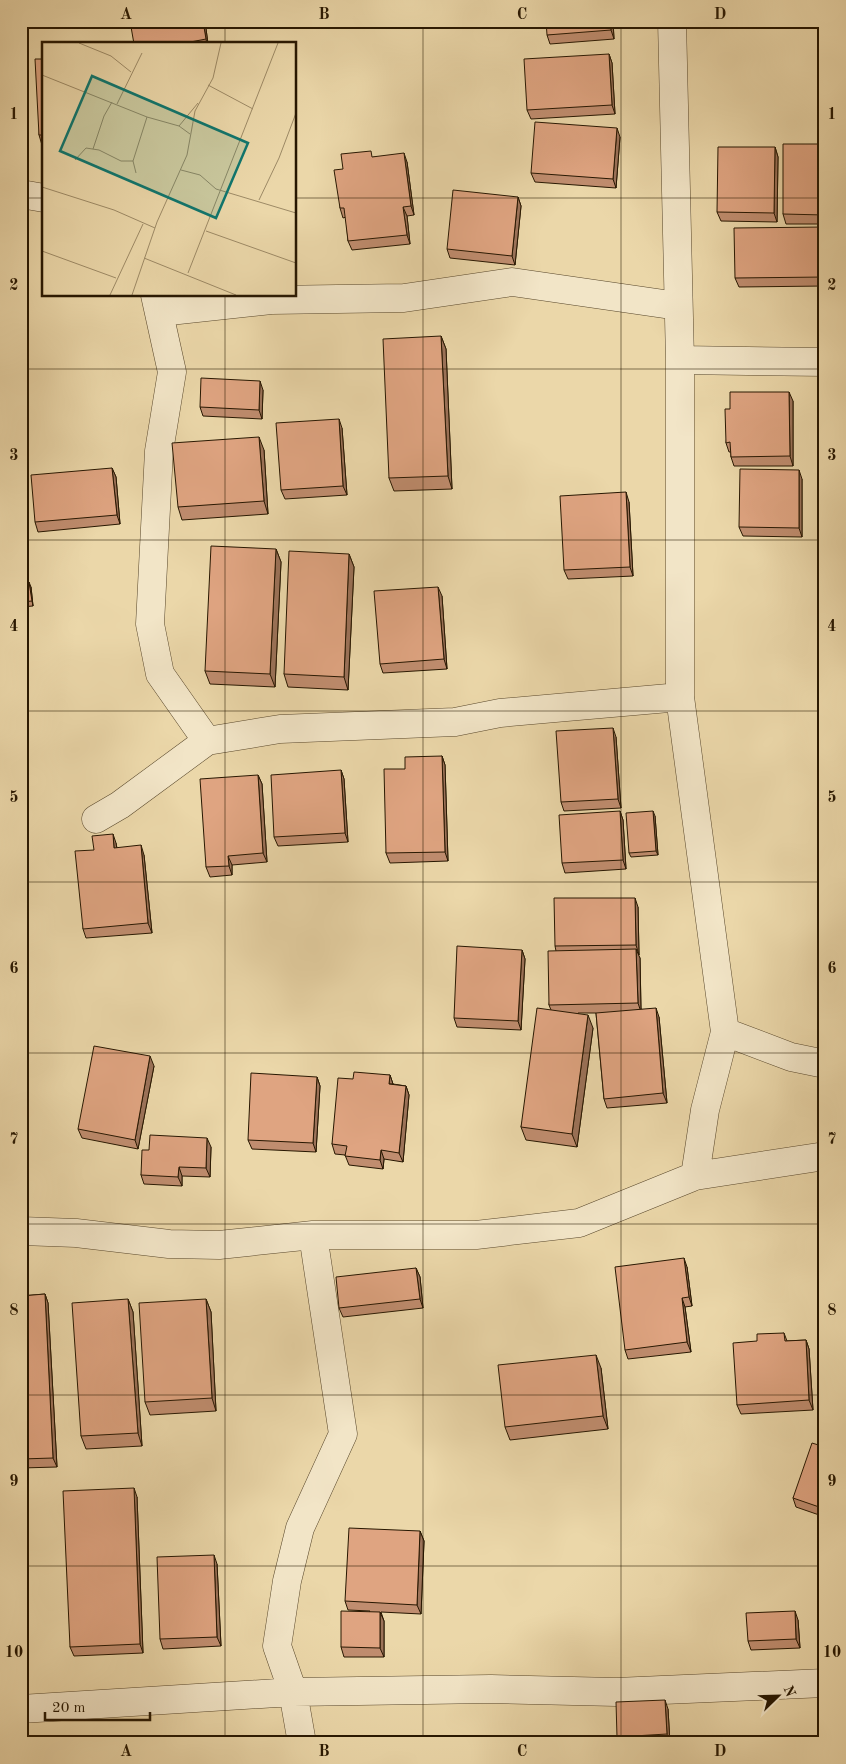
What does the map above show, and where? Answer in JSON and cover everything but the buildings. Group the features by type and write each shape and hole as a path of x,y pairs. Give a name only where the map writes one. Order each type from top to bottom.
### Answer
{"street":[{"path":"672,21 680,360 680,697 725,1032 705,1110 695,1176"},
{"path":"21,194 42,198"},
{"path":"207,741 160,674 150,624 159,451 172,372 158,303 404,298 512,282 678,306"},
{"path":"680,360 825,362"},
{"path":"96,819 120,805 207,741 280,729 455,722 500,714 680,697"},
{"path":"725,1032 791,1057 825,1064"},
{"path":"21,1231 76,1233 169,1244 219,1245 313,1235 476,1235 578,1223 695,1176 825,1156"},
{"path":"302,1743 293,1692 277,1646 287,1581 300,1528 343,1434 313,1235"},
{"path":"21,1709 293,1692 490,1689 616,1692 825,1683"}]}
